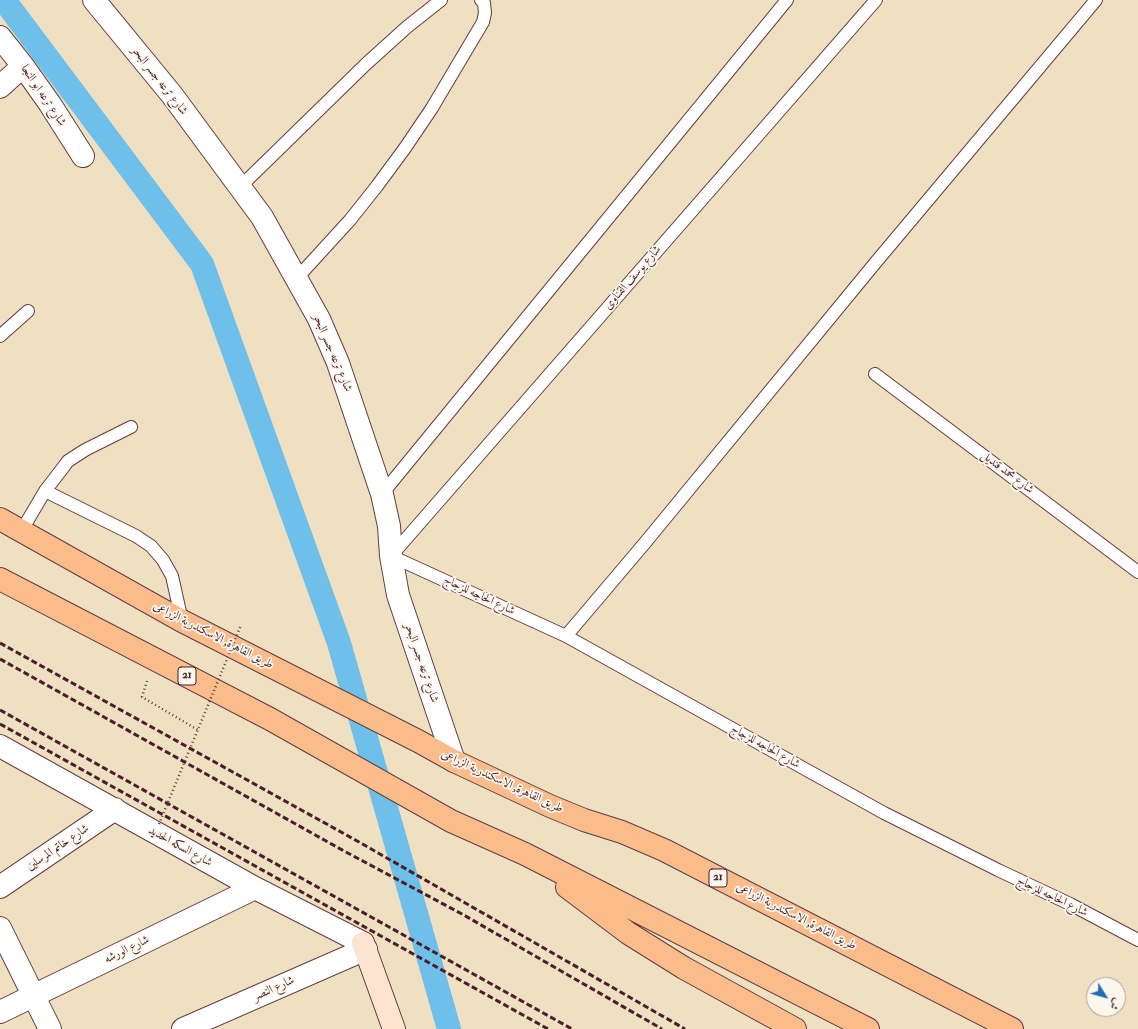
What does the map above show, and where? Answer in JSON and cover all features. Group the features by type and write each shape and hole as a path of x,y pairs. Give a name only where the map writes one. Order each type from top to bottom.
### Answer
{"highway":[{"name":"طريق القاهرة, الاسكندرية الزراعى","path":"0,519 182,621 418,741 454,761 550,806 584,820 622,832 664,850 1012,1029"},
{"name":"21","path":"0,579 270,719 451,821 525,854 868,1029"},
{"path":"525,854 628,933 684,968 795,1029"}],"street":[{"name":"شارع ترعه جسر البحر","path":"94,0 172,95 262,217 319,319 338,363 382,494 389,526 391,556 398,595 454,761"},
{"name":"شارع ترعه ابو النجا","path":"0,37 50,104 83,156"},
{"path":"0,87 23,66"},
{"name":"شارع السكه الحديد","path":"0,746 255,888 364,946"},
{"name":"شارع خاتم المرسلين","path":"0,887 115,809"},
{"name":"شارع الورشه","path":"0,1012 255,888"},
{"path":"0,928 50,1029"},
{"path":"364,946 391,1028"},
{"name":"شارع النصر","path":"183,1029 364,946"}],"lane":[{"path":"240,187 360,69 407,27 441,0"},
{"path":"297,278 322,252 359,208 405,148 432,108 483,22 485,13 484,3 481,0"},
{"path":"382,494 787,0"},
{"name":"شارع يوسف القناوى","path":"391,556 876,0"},
{"path":"566,636 644,544 876,262 1096,0"},
{"path":"0,336 28,311"},
{"name":"شارع محمد قنديل","path":"875,374 1138,572"},
{"path":"22,530 45,492 62,469 76,455 131,427"},
{"path":"45,492 136,536 151,546 163,560 172,576 182,621"},
{"name":"شارع الحاجه للزجاج","path":"391,556 566,636 884,812 998,870 1070,904 1138,940"}],"path":[{"path":"159,824 241,625"},
{"path":"142,697 198,730"}],"waterway":[{"path":"4,0 202,264 339,643 449,1029"}],"railway":[{"path":"0,643 359,842 685,1029"},
{"path":"0,659 344,851 462,914 662,1029"},
{"path":"0,710 572,1029"},
{"path":"0,724 548,1029"}]}
